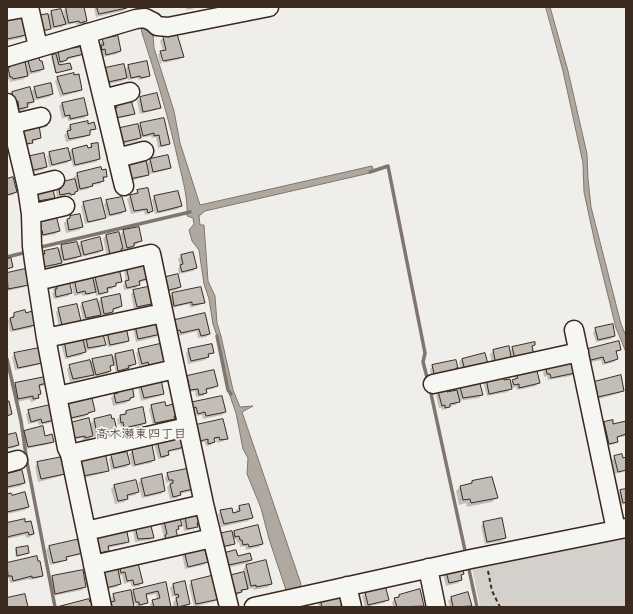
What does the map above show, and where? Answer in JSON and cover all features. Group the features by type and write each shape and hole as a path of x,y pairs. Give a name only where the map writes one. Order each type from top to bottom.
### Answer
{"street":[{"path":"7,12 29,7 38,48"},
{"path":"7,56 38,48 141,15 157,26 168,27 269,7"},
{"path":"87,33 124,186"},
{"path":"103,99 130,92"},
{"path":"7,103 11,130 27,187 31,214 32,250 46,338 67,448 70,454 102,607"},
{"path":"11,130 41,117"},
{"path":"117,158 144,151"},
{"path":"27,187 54,180"},
{"path":"31,214 65,206"},
{"path":"37,281 151,254 204,504 229,607"},
{"path":"46,338 163,313"},
{"path":"254,607 298,600 347,586 472,558 621,529 574,330"},
{"path":"434,384 579,352"},
{"path":"58,396 175,369"},
{"path":"70,454 187,427"},
{"path":"86,531 204,504"},
{"path":"93,565 212,538"},
{"path":"428,568 436,607"},
{"path":"347,586 352,607"}],"path":[{"path":"472,558 500,607"}],"shaded area":[{"path":"546,7 550,7 568,71 587,154 591,207 621,324 626,336 626,352 616,328 595,243 584,192 583,163 563,71"},
{"path":"141,24 149,28 153,35 154,48 174,111 180,143 200,205 372,166 374,172 205,211 199,216 200,225 204,225 208,281 215,296 217,323 233,390 240,407 253,406 242,412 301,584 300,590 287,593 269,539 261,508 247,474 248,458 243,449 236,413 229,393 219,342 213,324 209,299 204,284 199,250 192,241 189,230 194,224 193,218 187,216 185,190 175,147 142,33"},
{"path":"626,532 626,607 480,607 471,563"}],"building":[{"path":"66,7 84,7 87,21 80,23 79,21 69,23"},
{"path":"97,7 127,7 127,8 99,14"},
{"path":"61,9 66,24 54,27 51,11"},
{"path":"48,14 51,29 41,31 36,16"},
{"path":"23,18 26,35 7,39 7,21"},
{"path":"177,34 184,57 163,61 160,51 166,50 163,37"},
{"path":"118,36 121,51 106,55 105,49 102,50 101,45 104,45 102,39"},
{"path":"72,43 73,48 83,46 84,54 67,58 67,60 60,62 57,46"},
{"path":"56,54 59,65 70,63 72,69 56,73 52,55"},
{"path":"38,55 40,61 42,61 44,69 31,72 27,57"},
{"path":"24,57 28,76 13,79 10,77 8,68 10,67 9,62"},
{"path":"147,61 150,76 131,78 128,65"},
{"path":"124,64 127,78 108,82 105,68"},
{"path":"74,73 74,75 79,74 82,90 63,94 57,77"},
{"path":"51,83 53,94 37,98 34,87"},
{"path":"30,87 34,102 27,103 28,107 19,109 18,101 14,102 12,92"},
{"path":"157,93 161,108 143,112 140,97"},
{"path":"84,98 88,115 70,119 70,115 65,116 62,103"},
{"path":"131,100 135,114 115,118 113,109 117,108 116,104"},
{"path":"164,118 170,144 161,146 159,135 154,136 154,133 143,136 140,123"},
{"path":"88,121 88,124 94,122 96,129 90,130 90,135 69,139 67,131 71,130 70,125"},
{"path":"138,124 141,138 123,142 120,128"},
{"path":"39,125 41,138 32,140 33,143 25,144 21,129"},
{"path":"98,143 100,159 75,165 72,149 87,145 88,148 92,147 91,144"},
{"path":"68,148 71,160 52,165 49,152"},
{"path":"44,153 47,167 29,171 26,157"},
{"path":"168,155 171,168 153,172 150,159"},
{"path":"146,160 149,175 129,179 127,169 130,168 129,164"},
{"path":"101,167 102,170 106,169 107,177 103,177 104,181 92,184 93,186 80,189 77,173"},
{"path":"13,177 17,192 7,195 7,179"},
{"path":"75,179 78,191 71,195 70,193 60,195 58,183"},
{"path":"52,186 55,198 38,201 35,189"},
{"path":"148,188 153,211 148,213 147,209 134,211 130,195 138,193 137,190"},
{"path":"178,191 182,206 158,212 154,196"},
{"path":"122,197 126,211 110,215 106,200"},
{"path":"101,198 106,218 88,222 83,202"},
{"path":"80,214 83,227 69,230 67,219 70,218 70,216"},
{"path":"56,215 60,231 43,235 42,230 39,231 39,219"},
{"path":"139,227 142,241 134,243 134,246 127,248 123,230"},
{"path":"119,232 123,256 111,259 106,235"},
{"path":"100,237 103,250 84,255 81,242"},
{"path":"77,242 81,256 64,260 61,245"},
{"path":"58,248 62,263 43,267 41,254 45,254 44,251"},
{"path":"193,252 197,268 182,272 180,265 183,264 181,255"},
{"path":"11,258 13,267 7,269 7,259"},
{"path":"147,264 150,278 139,281 140,285 127,288 125,281 129,280 126,266"},
{"path":"119,268 122,282 116,283 116,286 107,288 108,292 99,294 95,277 102,275 102,271"},
{"path":"25,269 29,285 8,289 7,273"},
{"path":"92,274 96,292 86,294 85,291 77,293 74,278"},
{"path":"178,274 181,287 165,291 162,278"},
{"path":"69,280 72,293 56,297 56,283"},
{"path":"152,286 156,303 137,307 133,290"},
{"path":"201,287 205,303 192,305 192,302 174,306 172,293"},
{"path":"120,294 122,306 113,309 113,312 104,314 101,298"},
{"path":"97,299 101,315 86,318 82,303"},
{"path":"77,304 81,321 62,325 58,308"},
{"path":"25,310 26,313 32,311 35,325 13,330 10,318 14,317 14,313"},
{"path":"205,313 210,334 201,336 199,329 181,333 180,330 177,331 175,320"},
{"path":"157,320 161,334 138,339 135,325"},
{"path":"613,324 615,336 598,340 595,328"},
{"path":"126,327 129,341 110,345 107,331"},
{"path":"103,334 106,345 88,348 86,338"},
{"path":"82,336 86,352 67,357 64,340"},
{"path":"619,341 621,350 616,351 618,359 605,363 603,357 587,361 584,350"},
{"path":"535,342 535,345 532,346 534,355 515,359 512,347"},
{"path":"164,343 168,361 149,365 148,362 142,364 138,349"},
{"path":"212,344 214,353 208,354 209,357 191,361 188,349"},
{"path":"509,346 512,362 496,365 493,350"},
{"path":"39,348 42,363 18,368 14,353"},
{"path":"133,350 136,364 118,371 115,354"},
{"path":"485,353 488,364 465,371 462,359"},
{"path":"112,355 114,365 110,366 111,371 96,375 92,359"},
{"path":"572,359 575,373 551,378 550,374 547,374 546,368"},
{"path":"90,360 94,375 73,379 69,365"},
{"path":"456,360 458,368 456,368 456,371 435,377 432,365"},
{"path":"536,367 540,383 519,388 519,384 514,385 512,380 518,378 516,374"},
{"path":"214,370 218,386 206,389 207,393 199,395 198,389 190,390 187,376"},
{"path":"503,374 504,380 510,379 512,389 489,394 486,378"},
{"path":"621,375 624,391 598,397 594,382"},
{"path":"45,377 47,383 39,385 41,394 38,395 39,398 33,399 33,396 18,399 15,383"},
{"path":"161,379 164,394 144,398 140,383"},
{"path":"479,380 483,395 463,398 459,384"},
{"path":"132,384 134,397 130,398 130,400 116,403 114,394 118,393 116,388"},
{"path":"447,389 447,392 457,390 460,402 450,404 450,407 445,408 445,405 442,406 438,391"},
{"path":"88,396 88,399 92,398 95,411 71,418 67,401"},
{"path":"222,396 226,412 206,416 205,412 198,414 196,407 190,409 189,403"},
{"path":"7,401 9,401 12,414 7,416"},
{"path":"165,402 166,406 173,404 174,408 176,407 178,415 174,416 175,419 155,423 151,405"},
{"path":"50,405 54,420 42,423 41,419 31,422 28,410"},
{"path":"143,407 146,423 124,428 123,422 121,423 120,415 126,414 126,411"},
{"path":"111,415 112,419 114,418 117,430 97,434 94,419"},
{"path":"89,418 93,436 74,438 70,423"},
{"path":"223,419 228,439 220,440 219,437 214,438 215,442 208,444 208,439 200,441 196,425"},
{"path":"613,420 613,424 626,421 626,434 617,437 618,442 609,444 604,422"},
{"path":"43,426 45,436 52,434 54,442 28,447 24,431"},
{"path":"16,433 19,445 7,448 7,435"},
{"path":"181,435 184,447 168,451 169,455 161,457 157,440"},
{"path":"152,445 155,460 135,465 132,450"},
{"path":"105,452 109,471 83,476 79,458"},
{"path":"127,452 130,464 114,468 111,455"},
{"path":"622,454 623,458 626,457 626,470 618,472 614,456"},
{"path":"62,457 65,474 41,479 37,462"},
{"path":"191,468 193,489 180,492 181,495 173,497 170,484 173,483 173,480 169,480 167,473"},
{"path":"22,470 25,483 7,487 7,474"},
{"path":"162,474 165,491 145,496 141,479"},
{"path":"492,477 498,498 471,503 470,499 463,500 460,486 472,483 472,481"},
{"path":"136,480 139,492 127,495 128,499 118,501 114,485"},
{"path":"626,489 626,502 623,503 620,490"},
{"path":"25,492 29,507 7,512 7,494 11,493 12,495"},
{"path":"249,504 253,518 224,524 220,510 232,508 233,513 240,511 239,506"},
{"path":"201,513 203,522 197,523 198,527 187,529 185,516"},
{"path":"180,517 182,526 178,526 179,529 176,530 178,538 166,541 165,535 167,534 164,521"},
{"path":"502,518 506,538 487,542 483,522"},
{"path":"25,519 25,522 31,521 34,534 29,535 28,532 7,537 7,523"},
{"path":"150,522 154,538 138,539 135,526"},
{"path":"258,525 263,544 249,547 248,544 243,545 239,536 235,537 234,531"},
{"path":"126,527 129,542 108,546 109,551 99,553 95,534"},
{"path":"232,531 235,544 221,547 218,534"},
{"path":"80,539 83,553 66,557 67,560 53,563 49,546"},
{"path":"28,546 29,553 17,556 16,548"},
{"path":"204,546 208,562 188,567 184,550"},
{"path":"236,550 238,556 250,553 252,560 224,566 221,554"},
{"path":"37,556 38,561 40,561 43,576 32,578 32,576 13,581 12,576 8,576 7,563"},
{"path":"137,559 143,583 134,585 133,580 127,581 125,572 121,573 119,563"},
{"path":"266,560 272,584 256,587 256,585 251,586 246,565"},
{"path":"117,565 121,584 106,588 101,568"},
{"path":"462,566 464,574 461,575 462,580 449,583 446,571"},
{"path":"83,570 86,587 55,594 52,576"},
{"path":"244,572 248,589 232,594 228,576"},
{"path":"215,575 220,599 196,604 191,581"},
{"path":"185,581 190,604 178,607 176,598 179,597 178,594 175,595 173,584"},
{"path":"166,582 171,607 154,607 152,600 160,598 158,591 146,594 148,603 139,605 139,602 136,602 133,590"},
{"path":"385,585 389,600 368,605 365,592 373,590 372,588"},
{"path":"420,589 424,606 397,607 394,598"},
{"path":"131,590 134,607 112,607 111,602 115,601 113,594"},
{"path":"468,592 472,606 453,607 451,597"},
{"path":"25,594 28,607 7,607 7,598"},
{"path":"342,594 345,605 337,607 322,607 320,600"},
{"path":"89,599 90,602 93,602 94,607 57,607"}],"waterway":[{"path":"137,7 139,14"},
{"path":"370,172 388,166 425,353 423,362 428,381"},
{"path":"37,248 190,212"},
{"path":"7,257 27,252"},
{"path":"217,336 228,390 231,394"},
{"path":"7,359 21,421 27,462 55,607"},
{"path":"430,389 466,555"},
{"path":"468,565 477,607"}],"district":[{"name":"高木瀬東四丁目","path":"141,435"}]}
